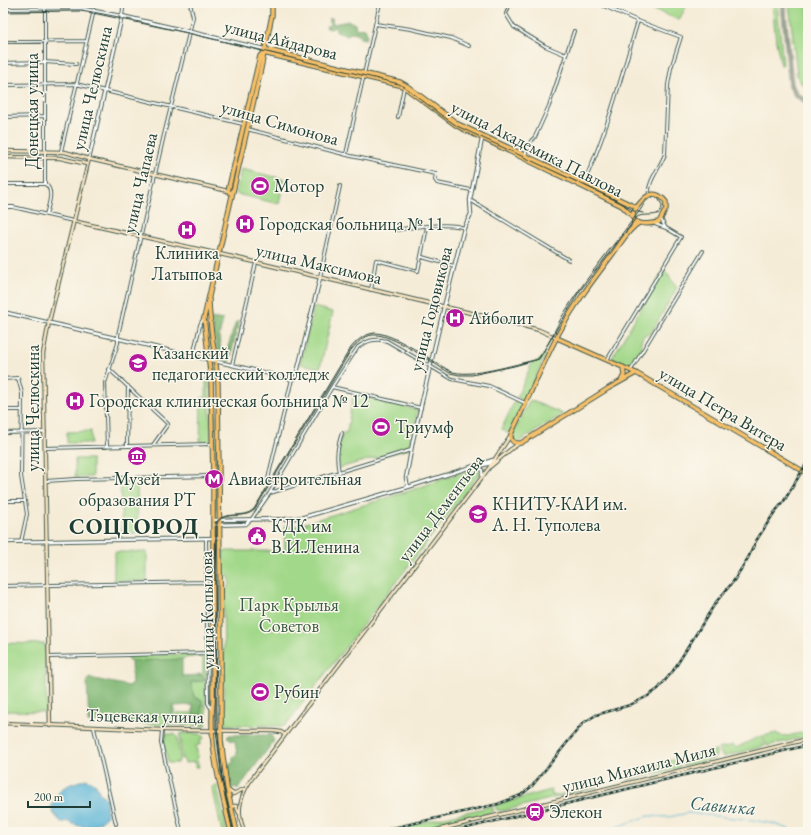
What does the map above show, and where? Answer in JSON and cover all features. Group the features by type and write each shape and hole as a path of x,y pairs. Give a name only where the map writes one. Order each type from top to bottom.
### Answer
{"main road":[{"path":"209,293 259,78 272,15 272,3"},
{"path":"228,191 260,56 264,51"},
{"name":"улица Айдарова","path":"264,51 364,75"},
{"name":"улица Академика Павлова","path":"364,75 404,87 451,123 482,139 636,208"},
{"name":"улица Академика Павлова","path":"364,75 402,83 458,124 583,184 622,206 634,218"},
{"path":"3,151 61,151 89,159 228,191 232,194"},
{"path":"3,157 60,158 87,164"},
{"name":"улица Челюскина","path":"50,726 43,354 49,322 89,159"},
{"path":"649,194 659,196 666,202 666,207 661,219"},
{"name":"улица Дементьева","path":"633,227 636,208 644,197 649,194"},
{"name":"улица Дементьева","path":"634,218 640,223"},
{"name":"улица Дементьева","path":"245,789 489,468 510,436 557,338 580,299 633,227 640,223 654,223 661,219"},
{"name":"улица Максимова","path":"73,221 539,330 623,367"},
{"name":"улица Копылова","path":"209,293 204,318 209,360 213,476 212,730 216,763 231,832"},
{"name":"улица Копылова","path":"209,293 210,322 217,362 222,751 237,832"},
{"path":"619,383 624,376 625,372 623,367"},
{"name":"улица Петра Витера","path":"623,367 631,370 808,474"},
{"path":"493,462 521,443 636,373"},
{"path":"510,436 513,441 521,443"},
{"path":"212,585 216,581 220,585"},
{"name":"Тэцевская улица","path":"3,724 162,730 281,732 285,735"},
{"name":"улица Михаила Миля","path":"429,832 808,739"},
{"path":"228,789 230,793 233,794 245,789"},
{"path":"240,816 240,805 245,789"},
{"path":"232,811 233,806 236,806 245,832"}],"street":[{"name":"Донецкая улица","path":"45,3 45,184 49,186 50,192 46,215"},
{"name":"улица Челюскина","path":"89,159 122,16 122,3"},
{"name":"улица Чапаева","path":"107,447 105,383 118,342 140,236 193,17 190,3"},
{"path":"346,154 380,3"},
{"path":"510,3 506,14 514,27 545,46 566,55"},
{"path":"583,184 601,139 619,86 638,21 597,3"},
{"name":"улица Айдарова","path":"3,9 80,8 94,10 189,31 264,51"},
{"path":"61,151 94,10"},
{"name":"улица Дементьева","path":"638,21 681,37 671,68 668,84 665,154 663,163 648,188 649,194"},
{"path":"375,24 409,29 451,38 469,46"},
{"path":"525,155 549,106 574,31"},
{"path":"3,42 44,40 86,41"},
{"path":"3,63 44,62 76,64"},
{"name":"улица Симонова","path":"3,85 76,84 105,90 244,124 247,130 436,174 435,180 437,183 472,190"},
{"path":"398,118 404,87"},
{"path":"3,117 45,116"},
{"name":"улица Годовикова","path":"408,487 406,478 410,450 454,266 464,228 471,214 470,200 482,139"},
{"path":"3,184 45,184"},
{"path":"266,482 268,480 292,379 296,377 340,186"},
{"path":"470,200 569,260"},
{"name":"улица Максимова","path":"3,207 13,207 73,221"},
{"path":"661,219 666,228"},
{"path":"607,360 681,237 654,223"},
{"path":"396,230 411,227 453,225 464,228"},
{"path":"371,290 376,260 418,271 427,227"},
{"path":"631,370 703,251"},
{"path":"422,257 454,266"},
{"path":"232,365 256,263"},
{"path":"3,312 292,379"},
{"path":"193,356 200,325 204,318"},
{"path":"213,522 246,524 254,517 332,387 358,347 364,342 379,339 387,341 452,379 489,386 526,404"},
{"path":"109,369 168,424 152,445"},
{"path":"3,378 18,378 22,394 21,476 27,514 21,542"},
{"path":"127,446 128,386"},
{"path":"332,387 421,408"},
{"path":"3,410 22,410"},
{"path":"3,433 45,432"},
{"path":"339,473 337,450 342,433"},
{"path":"45,448 212,444"},
{"path":"269,494 410,450"},
{"path":"250,520 304,517 471,467 493,462"},
{"path":"471,467 482,464 489,468"},
{"path":"476,466 482,470 482,477"},
{"path":"46,481 70,479 213,476"},
{"path":"3,501 25,501"},
{"name":"улица Копылова","path":"206,538 208,703 212,710"},
{"path":"3,542 220,538"},
{"path":"3,586 206,582"},
{"path":"206,632 212,632"},
{"path":"48,657 208,653"},
{"path":"94,728 116,824"},
{"path":"162,730 161,743 170,777 181,831"}],"green space":[{"path":"637,3 688,3 679,20"},
{"path":"772,3 777,3 783,65 781,66 776,42"},
{"path":"789,3 808,3 808,87 801,83 797,75"},
{"path":"332,18 333,24 349,21 355,24 356,29 365,28 367,35 366,39 360,38 358,33 350,33 348,35 336,32 336,27 330,29 327,28 326,26 330,25 329,19"},
{"name":"Мотор","path":"241,169 284,179 279,204 236,194"},
{"path":"664,269 677,288 651,333 644,335 641,341 642,348 634,361 628,365 612,358"},
{"path":"314,307 333,312 320,368 300,364"},
{"path":"211,318 223,320 219,337 221,351 226,353 236,322 239,322 229,362 219,359"},
{"path":"544,354 546,355 524,402 517,397 532,363 541,359"},
{"path":"212,364 215,366 216,516"},
{"path":"206,379 209,379 210,443 200,442 201,398 206,398"},
{"name":"Триумф","path":"353,394 418,410 408,449 339,468 339,446 343,433 347,432"},
{"path":"515,400 524,404 508,434 502,428"},
{"path":"530,400 563,414 518,442 514,440 512,436"},
{"path":"91,431 91,443 67,443 67,432"},
{"path":"75,459 92,459 92,477 75,477"},
{"name":"Парк Крылья Советов","path":"475,468 480,472 474,481 285,726 225,725 223,590 229,587 230,583 229,576 223,573 223,551 285,551 284,526 296,526 409,491"},
{"path":"120,480 137,480 138,533 122,534"},
{"path":"115,552 147,552 147,581 114,581"},
{"path":"3,643 45,644 47,712 3,711"},
{"path":"194,654 195,657 183,658 182,660 128,661 130,656"},
{"path":"198,654 204,654 206,656 206,705 202,705 202,700 194,697 191,682 204,681 204,677 198,674 203,674 203,657 197,657"},
{"path":"182,659 182,676 199,675 204,677 204,681 191,682 194,697 202,700 202,705 200,706 202,708 202,715 193,714 193,705 173,706 172,715 148,715 146,721 138,723 89,722 87,682 89,678 129,686 132,684 131,661"},
{"path":"172,706 174,706 175,720 177,720 177,713 191,713 197,715 200,706 206,706 206,726 88,722 88,713 172,715"},
{"path":"808,731 808,736 767,746 764,740 762,741 765,746 723,757 718,749 733,745 736,748 758,737 777,733 778,735 788,736"},
{"path":"165,734 175,734 177,736 180,759 177,763 168,763 163,740"},
{"path":"180,734 201,734 204,738 200,741 201,744 196,746 198,758 196,758 199,767 195,767 195,762 185,763 182,759 180,743 182,742 180,742"},
{"path":"229,735 271,735 274,741 238,789 235,787 231,789 227,765 233,763 233,757 237,754 235,741 230,740 227,737"},
{"path":"716,750 714,759 683,766 682,764 687,762 686,757"},
{"path":"677,759 678,765 680,765 679,768 627,780 642,775 641,768"},
{"path":"217,785 227,832 222,832 213,790 213,786"},
{"path":"598,787 502,811 497,810 495,805 551,790 552,796"},
{"path":"492,806 494,811 480,816 415,832 382,832"}],"water":[{"path":"86,779 96,784 99,792 106,798 107,816 98,824 88,827 78,826 66,821 62,823 53,813 51,806 61,789"}],"waterway":[{"name":"Савинка","path":"602,832 648,816 669,817 688,813 753,820 775,824 796,832"}],"taxiway":[{"path":"783,3 791,85 796,95 808,102"}],"tram line":[{"path":"3,12 80,11 93,13 188,33 399,84 457,126 618,201 634,211 643,213"},
{"path":"233,832 222,779 216,730 215,582 216,522 225,516 245,514 254,509 350,349 361,338 375,333 383,334 413,348 450,371 459,373 492,370 527,362 536,360 539,357 543,352 563,315 590,274 646,202 652,197 658,198 662,205 661,210 653,215 637,217 579,292 539,359 514,366 472,375 459,375 450,373 391,339 373,335 360,340 351,350 255,509 246,514 224,517 217,524 217,726 222,779 234,832"}],"railway":[{"path":"376,832 498,804 521,795 532,786 583,723 596,715 630,705 658,689 673,671 716,602 733,582 748,558 756,541 774,513 784,501 808,461"},
{"path":"450,832 808,745"}],"place":[{"name":"Мотор","path":"260,186"},
{"name":"Городская больница № 11","path":"245,224"},
{"name":"Клиника Латыпова","path":"187,230"},
{"name":"Айболит","path":"455,318"},
{"name":"Казанский педагогический колледж","path":"138,363"},
{"name":"Городская клиническая больница № 12","path":"75,401"},
{"name":"Триумф","path":"381,427"},
{"name":"Музей образования РТ","path":"137,456"},
{"name":"Авиастроительная","path":"214,479"},
{"name":"КНИТУ-КАИ им. А. Н. Туполева","path":"478,514"},
{"name":"КДК им В.И.Ленина","path":"257,536"},
{"name":"Рубин","path":"260,692"},
{"name":"Элекон","path":"535,812"}],"district":[{"name":"СОЦГОРОД","path":"134,526"}]}
